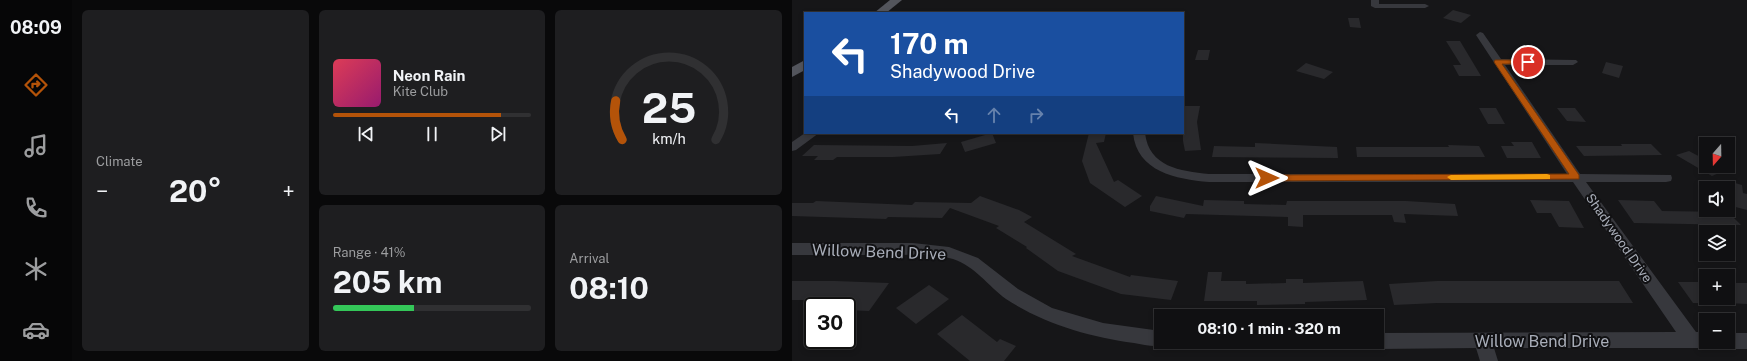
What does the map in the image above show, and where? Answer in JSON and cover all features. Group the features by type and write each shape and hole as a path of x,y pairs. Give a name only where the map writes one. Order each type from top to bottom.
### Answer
{"main road":[{"path":"880,12 897,0"},
{"path":"792,73 804,65"}],"street":[{"path":"1375,0 1375,6 1425,6"},
{"name":"Shadywood Drive","path":"1480,35 1576,177 1699,340"},
{"path":"1498,62 1572,62"},
{"path":"792,147 804,137 811,134"},
{"path":"1139,134 1142,146 1150,158 1161,166 1190,176 1209,178 1666,178"},
{"name":"Willow Bend Drive","path":"792,249 916,249 938,250 960,255 984,271 1012,294 1052,315 1087,327 1122,336 1154,338"},
{"name":"Willow Bend Drive","path":"1384,341 1699,340"},
{"path":"1735,340 1747,341"},
{"path":"1482,341 1489,361"}],"building":[{"path":"1453,10 1471,15 1461,23 1443,18"},
{"path":"1348,18 1359,18 1361,28 1350,27"},
{"path":"1446,41 1460,41 1481,76 1459,76 1453,65 1461,65"},
{"path":"1198,50 1210,50 1208,60 1195,60"},
{"path":"1606,62 1623,66 1619,78 1602,73"},
{"path":"1306,63 1333,72 1324,79 1296,71"},
{"path":"1184,106 1200,106 1197,122 1201,150 1185,151 1183,141"},
{"path":"1479,108 1496,108 1505,124 1488,124"},
{"path":"1557,108 1575,108 1586,122 1567,121"},
{"path":"992,134 996,143 965,152 961,142"},
{"path":"1089,134 1106,134 1104,142 1096,143 1114,182 1118,180 1142,196 1125,207 1090,183 1082,161"},
{"path":"1511,142 1532,142 1541,158 1507,158 1501,146 1514,146"},
{"path":"947,143 940,154 893,157 837,157 833,160 814,160 818,156 802,156 814,145 912,146"},
{"path":"1255,143 1337,147 1338,158 1212,157 1214,146 1255,147"},
{"path":"1621,144 1651,144 1662,155 1584,156 1576,146 1622,146"},
{"path":"1448,145 1479,146 1485,157 1357,157 1356,147 1449,147"},
{"path":"1689,151 1699,156 1699,168 1676,155"},
{"path":"1707,173 1719,173 1712,176"},
{"path":"1735,183 1742,185 1743,193 1747,194 1747,210 1735,207"},
{"path":"980,196 1019,210 1032,217 1024,222 1076,254 1072,256 1130,277 1131,275 1178,281 1171,300 1121,294 1058,271 1026,248 1027,247 996,228 999,226 950,208 942,218 888,217 886,219 792,216 792,203 813,203 816,201 912,205 915,202 971,203"},
{"path":"1156,196 1203,206 1204,200 1244,201 1244,204 1286,205 1287,201 1406,201 1455,204 1458,216 1404,214 1406,223 1394,222 1392,215 1303,215 1303,227 1288,226 1288,217 1186,214 1184,218 1150,211 1150,206"},
{"path":"1530,200 1569,201 1584,228 1559,227 1551,213 1537,213"},
{"path":"1618,200 1654,201 1662,211 1699,212 1699,217 1733,217 1741,225 1634,223"},
{"path":"1208,272 1222,272 1221,281 1246,281 1246,284 1286,283 1286,279 1303,279 1303,283 1363,281 1367,300 1257,305 1257,301 1204,301"},
{"path":"792,281 889,283 869,311 856,310 856,297 804,297 804,300 792,300"},
{"path":"1437,281 1619,281 1633,303 1437,303 1394,305 1389,284"},
{"path":"1678,282 1699,282 1699,303 1693,303"},
{"path":"1735,283 1747,283 1747,304 1735,303"},
{"path":"929,285 949,299 916,324 896,308"},
{"path":"962,315 997,342 1000,339 1016,346 1004,361 970,361 937,334"}],"slow traffic":[{"path":"1451,177 1547,177"}],"route":[{"path":"1267,178 1576,177 1546,135 1498,62 1528,62"}]}
